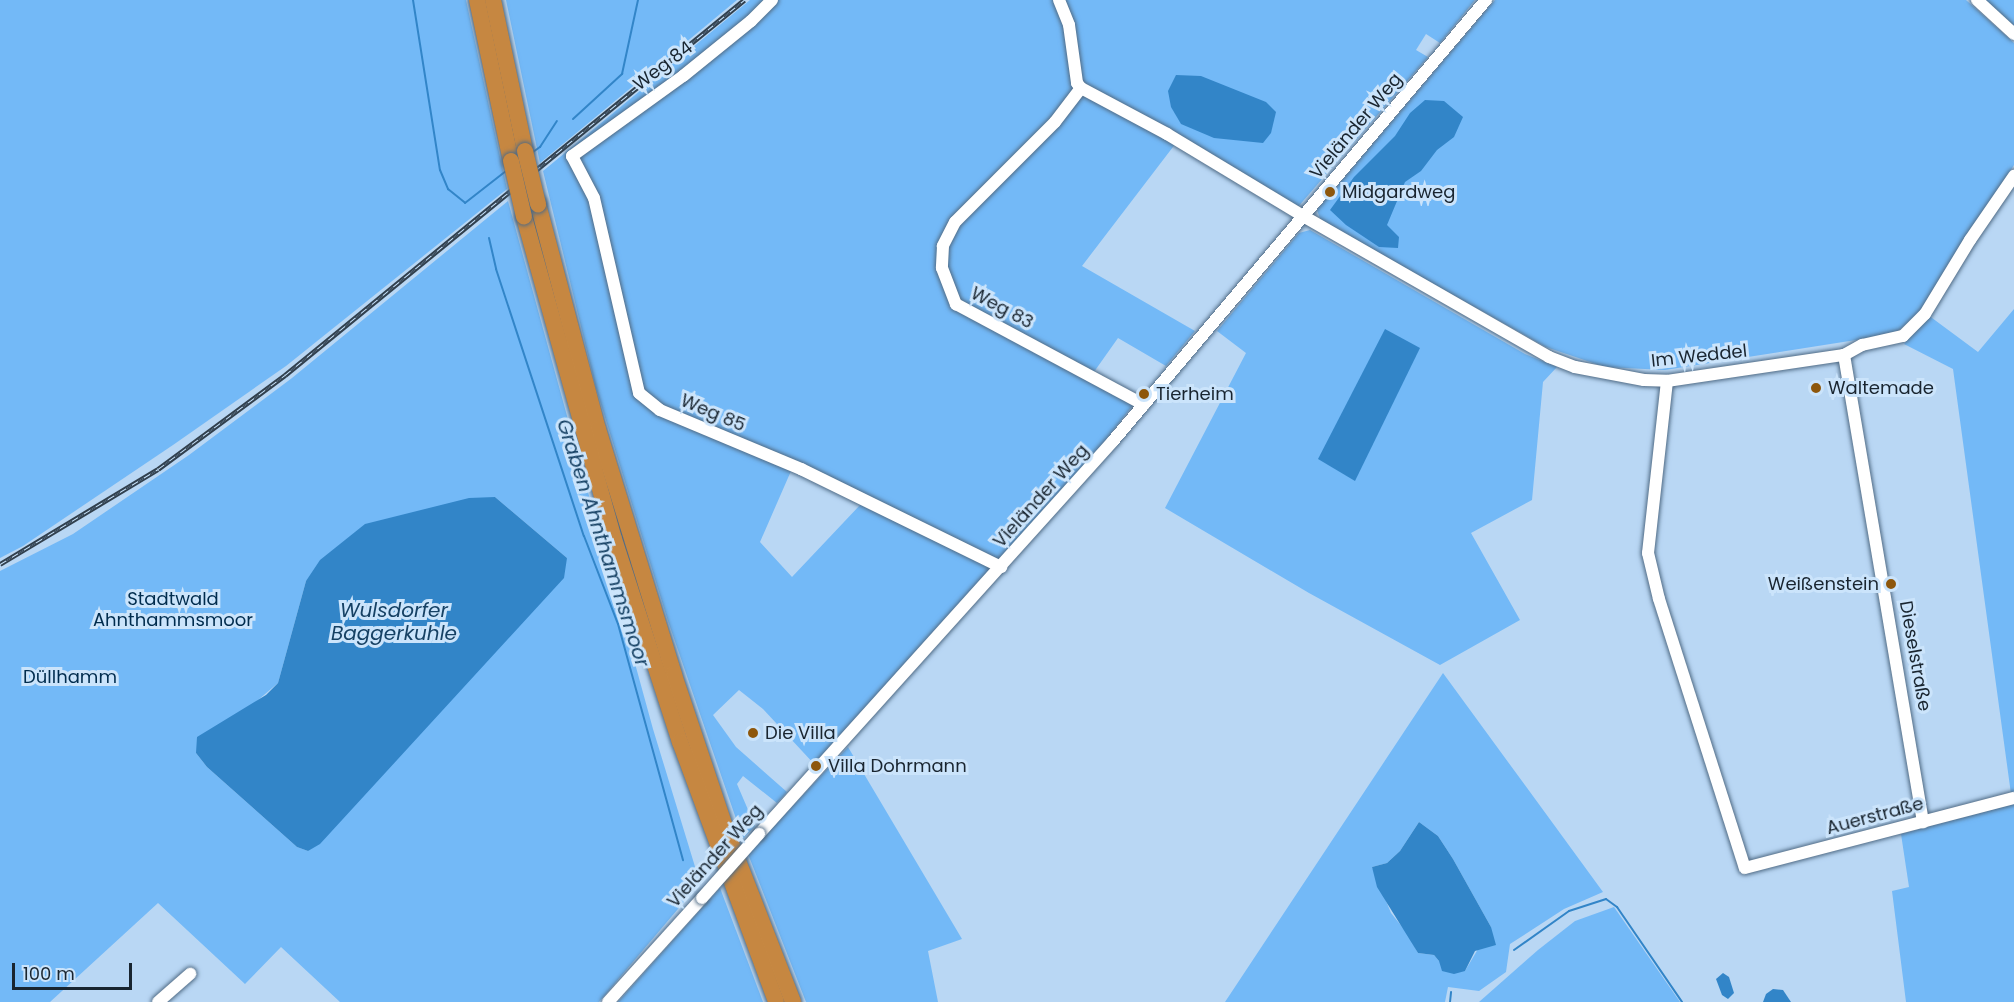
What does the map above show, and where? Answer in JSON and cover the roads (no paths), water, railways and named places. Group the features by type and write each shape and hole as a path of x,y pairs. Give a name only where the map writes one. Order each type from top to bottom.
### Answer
{"highway":[{"path":"477,0 511,161 548,312 614,539 680,742 776,1002"},
{"path":"493,0 525,151 598,429 674,675 728,835 793,1002"}],"street":[{"name":"Weg 84","path":"572,156 682,76 751,21 772,0"},
{"path":"1059,0 1069,26 1077,83 1081,88 1167,134 1303,216"},
{"name":"Vieländer Weg","path":"608,1002 1001,567 1144,405 1486,0"},
{"path":"1977,0 2014,34"},
{"name":"Weg 83","path":"1081,88 1054,122 955,222 943,246 942,268 956,304 1144,405"},
{"name":"Weg 85","path":"572,156 594,198 639,393 660,410 801,468 1001,567"},
{"name":"Im Weddel","path":"1303,216 1548,357 1575,367 1644,380 1667,381 1844,355 1862,345 1903,336 1925,314 1970,240 2014,176"},
{"name":"Dieselstraße","path":"1844,355 1923,822"},
{"name":"Auerstraße","path":"1667,381 1647,553 1659,598 1745,868 2014,798"},
{"path":"158,1002 190,974"}],"water":[{"path":"1176,75 1201,76 1266,102 1276,112 1271,133 1263,143 1214,138 1181,124 1171,107 1168,91"},
{"path":"1425,100 1444,101 1463,117 1454,137 1437,150 1421,171 1405,182 1387,225 1399,237 1398,248 1379,247 1346,225 1330,210 1354,177 1395,136 1410,113"},
{"path":"1385,329 1420,348 1355,481 1318,459"},
{"name":"Wulsdorfer Baggerkuhle","path":"495,497 567,558 564,578 320,844 308,851 297,847 207,767 196,753 197,737 266,695 278,683 306,581 320,560 365,524 469,498"},
{"path":"1419,822 1438,836 1453,859 1491,927 1496,945 1475,951 1465,971 1454,974 1442,971 1434,955 1418,953 1377,887 1372,867 1387,863 1400,851"},
{"path":"1723,973 1729,977 1734,993 1728,999 1722,995 1716,979"},
{"path":"1773,989 1783,990 1791,1002 1763,1002 1766,994"}],"waterway":[{"name":"Graben Ahnthammsmoor","path":"413,0 440,170 448,189 465,203 506,171"},
{"path":"573,119 622,74 638,0"},
{"path":"533,152 540,147 557,121"},
{"name":"Graben Ahnthammsmoor","path":"489,238 496,269 584,536 618,624 683,860"},
{"path":"1514,950 1569,911 1606,899 1617,907 1682,1002"},
{"path":"1450,1002 1451,992"}],"railway":[{"path":"0,564 158,469 285,375 744,0"}],"place":[{"name":"Midgardweg","path":"1330,192"},
{"name":"Waltemade","path":"1816,388"},
{"name":"Tierheim","path":"1144,394"},
{"name":"Weißenstein","path":"1891,584"},
{"name":"Die Villa","path":"753,733"},
{"name":"Villa Dohrmann","path":"816,766"}],"park label":[{"name":"Stadtwald Ahnthammsmoor","path":"173,610"},
{"name":"Düllhamm","path":"70,677"}]}
